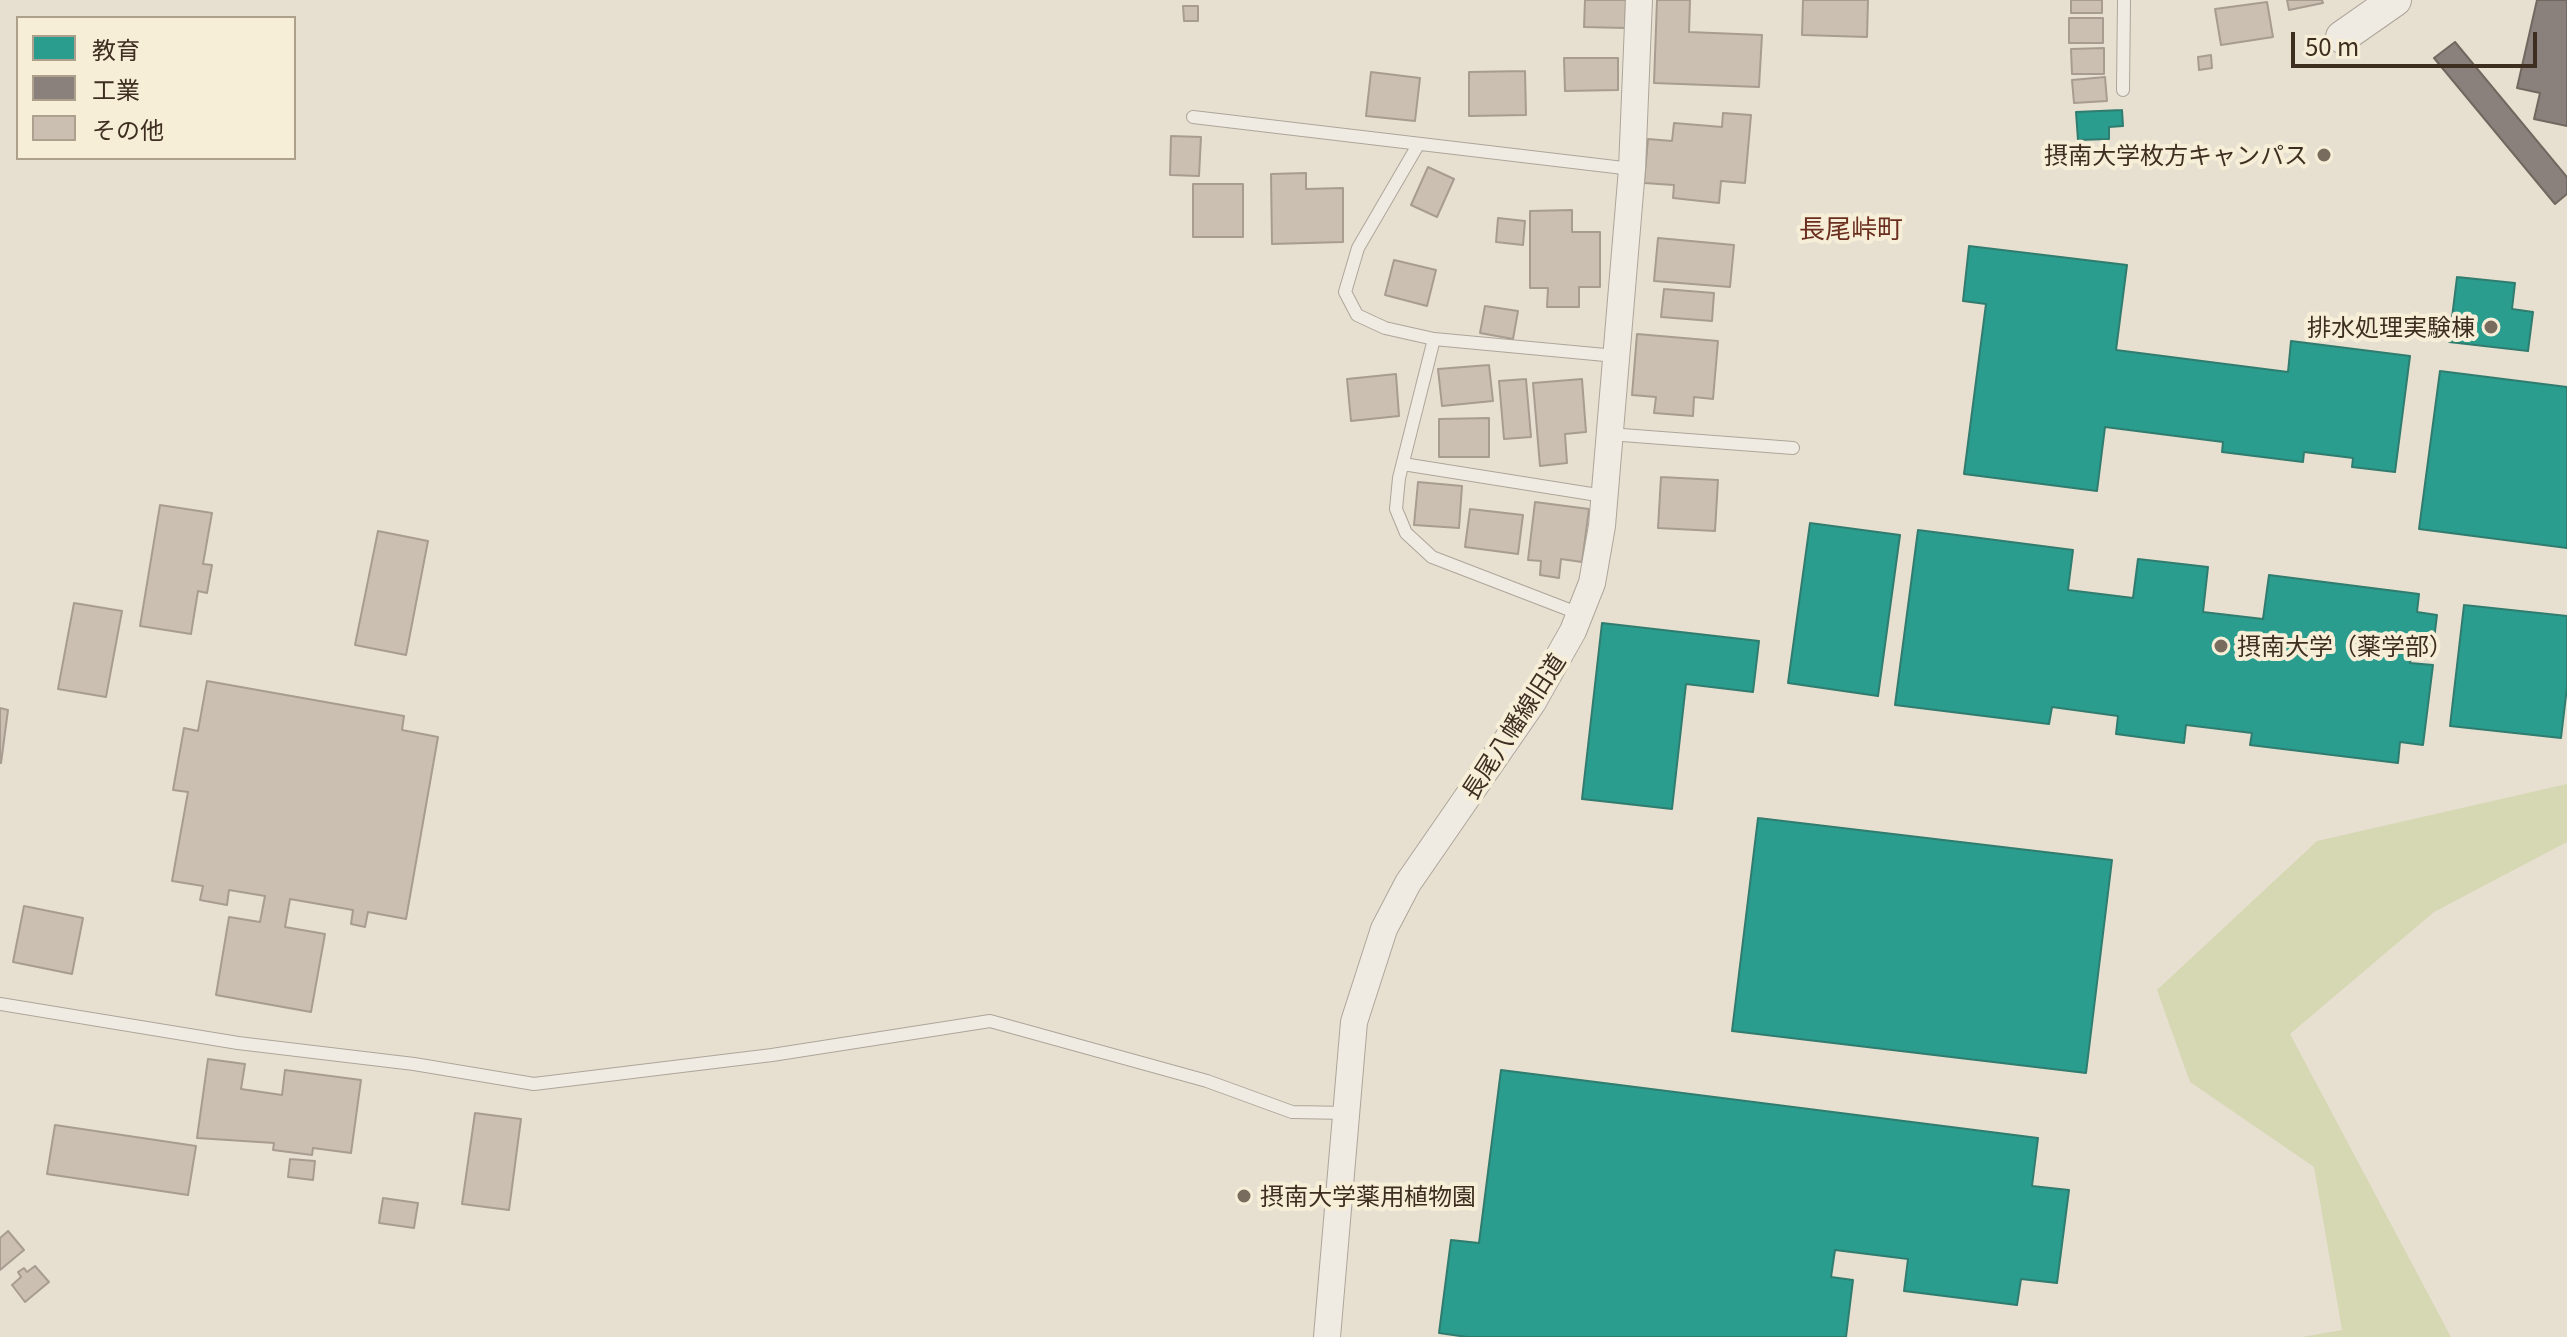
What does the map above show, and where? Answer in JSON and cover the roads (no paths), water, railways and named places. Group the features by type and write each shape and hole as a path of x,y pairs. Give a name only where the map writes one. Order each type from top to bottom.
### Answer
{"street":[{"name":"長尾八幡線旧道","path":"1327,1337 1354,1022 1384,929 1408,883 1533,702 1580,614 1592,583 1604,496 1632,169 1639,0"},
{"path":"2342,37 2385,3"}],"lane":[{"path":"2123,90 2124,0"},
{"path":"1193,117 1632,169"},
{"path":"1418,145 1358,248 1345,292 1357,315 1385,328 1434,339 1616,356"},
{"path":"1434,339 1403,464 1396,509 1406,533 1432,557 1580,614"},
{"path":"1609,434 1793,448"},
{"path":"1403,464 1604,496"},
{"path":"0,1004 238,1043 414,1064 534,1084 772,1055 990,1021 1207,1081 1292,1112 1348,1113"}],"place":[{"name":"摂南大学枚方キャンパス","path":"2324,155"},
{"name":"排水処理実験棟","path":"2491,327"},
{"name":"摂南大学（薬学部）","path":"2221,646"},
{"name":"摂南大学薬用植物園","path":"1244,1196"}],"district":[{"name":"長尾峠町","path":"1851,228"}]}
